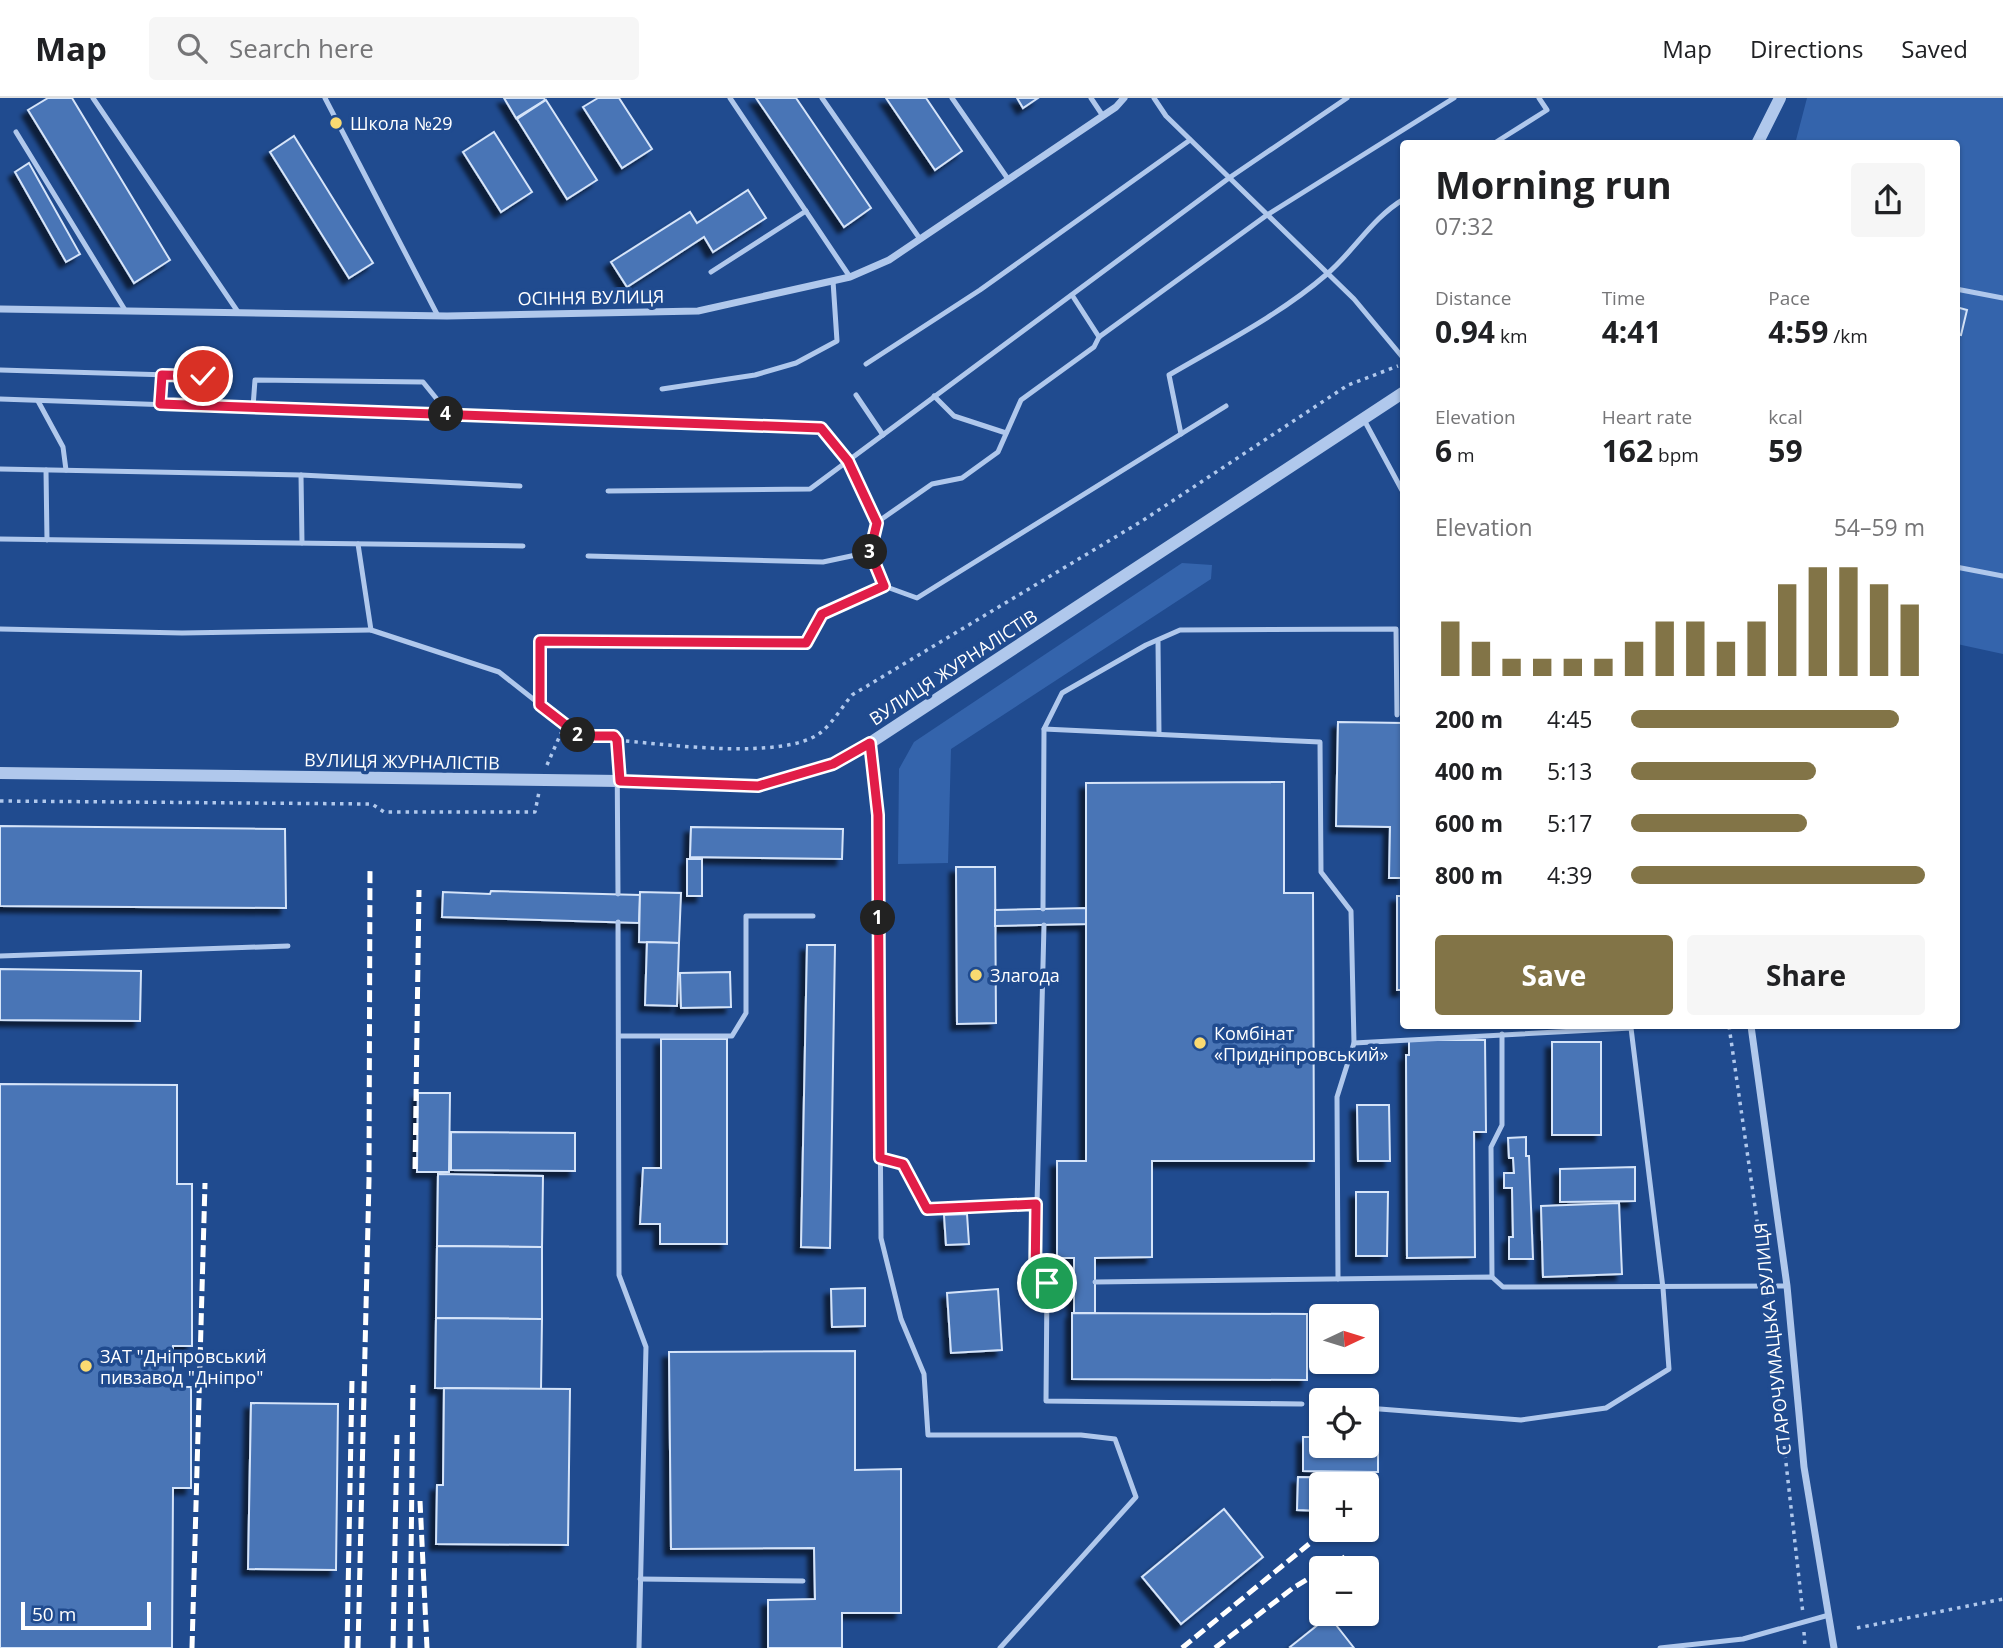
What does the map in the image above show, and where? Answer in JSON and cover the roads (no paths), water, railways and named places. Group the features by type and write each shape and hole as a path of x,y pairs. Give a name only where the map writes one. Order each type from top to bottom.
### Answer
{"street":[{"name":"ОСІННЯ ВУЛИЦЯ","path":"0,309 439,316 698,311 850,277 889,260 1103,116 1124,98"},
{"path":"1760,140 1780,98"},
{"name":"ВУЛИЦЯ ЖУРНАЛІСТІВ","path":"0,773 620,781 758,786 833,764 870,743 1400,395"},
{"name":"СТАРОЧУМАЦЬКА ВУЛИЦЯ","path":"1751,1029 1787,1286 1804,1467 1834,1648"}],"lane":[{"path":"93,98 238,312"},
{"path":"326,98 439,316"},
{"path":"730,98 850,277"},
{"path":"822,98 920,239"},
{"path":"953,98 1008,179"},
{"path":"1091,98 1103,116"},
{"path":"1154,98 1166,116 1354,299 1400,357"},
{"path":"608,491 810,489 1229,178 1347,98"},
{"path":"877,523 932,484 961,478 998,452 1021,400 1094,347 1099,337 1267,215 1454,98"},
{"path":"1499,140 1547,110 1539,98"},
{"path":"16,132 125,310"},
{"path":"866,364 980,290 1190,140"},
{"path":"1181,434 1169,375 1259,322 1328,274 1387,209 1400,201"},
{"path":"711,272 806,211"},
{"path":"662,389 755,375 796,363 837,341 833,281"},
{"path":"1960,290 2003,298"},
{"path":"1072,295 1099,337"},
{"path":"0,370 203,376"},
{"path":"160,404 162,375"},
{"path":"253,407 255,380 423,382 449,414"},
{"path":"856,395 883,435"},
{"path":"934,396 954,416 1006,433"},
{"path":"0,399 821,428 848,461 877,523 870,552 884,586"},
{"path":"38,401 63,447 66,470"},
{"path":"540,705 540,641 806,643 822,614 884,586 918,598 1226,406"},
{"path":"1363,418 1400,487"},
{"path":"0,469 301,475 520,486"},
{"path":"46,470 47,540"},
{"path":"301,475 302,543"},
{"path":"0,539 523,546"},
{"path":"358,544 371,630"},
{"path":"587,556 823,562 870,552"},
{"path":"1960,568 2003,576"},
{"path":"0,629 182,633 371,630 499,672 580,736 609,734 617,740 620,781 618,894"},
{"path":"1043,909 1044,729 1062,693 1146,645 1180,630 1395,629 1397,715"},
{"path":"1158,642 1159,734"},
{"path":"1044,729 1320,742 1321,872 1351,911 1354,1043 1337,1097 1338,1279"},
{"path":"870,743 878,815 881,1238 901,1319 924,1374 928,1435 1081,1435 1115,1438 1136,1497 1000,1648"},
{"path":"618,1036 732,1036 746,1013 746,916 813,916"},
{"path":"618,922 619,1275 646,1348 639,1648"},
{"path":"1044,925 1035,1284 1074,1283"},
{"path":"0,956 288,946"},
{"path":"1354,1043 1610,1029"},
{"path":"1379,1409 1521,1420 1606,1408 1669,1369 1663,1289 1631,1029"},
{"path":"1492,1277 1491,1147 1503,1125 1502,1034"},
{"path":"880,1158 903,1164 927,1209 1036,1204"},
{"path":"1095,1282 1492,1277 1503,1287 1663,1289 1787,1286"},
{"path":"1047,1283 1046,1401 1302,1404"},
{"path":"640,1579 803,1581"},
{"path":"1660,1648 1743,1639 1829,1615"}],"railway":[{"path":"358,1648 369,1180 370,867"},
{"path":"415,1169 419,890"},
{"path":"192,1648 205,1183"},
{"path":"347,1648 352,1379"},
{"path":"410,1648 413,1385"},
{"path":"393,1648 397,1435"},
{"path":"420,1501 427,1648"},
{"path":"1182,1648 1309,1544"},
{"path":"1215,1648 1309,1578"}],"place":[{"name":"Школа №29","path":"336,123"},
{"name":"Злагода","path":"976,975"},
{"name":"Комбінат «Придніпровський»","path":"1200,1043"},
{"name":"ЗАТ \"Дніпровський пивзавод \"Дніпро\"","path":"86,1366"}]}
